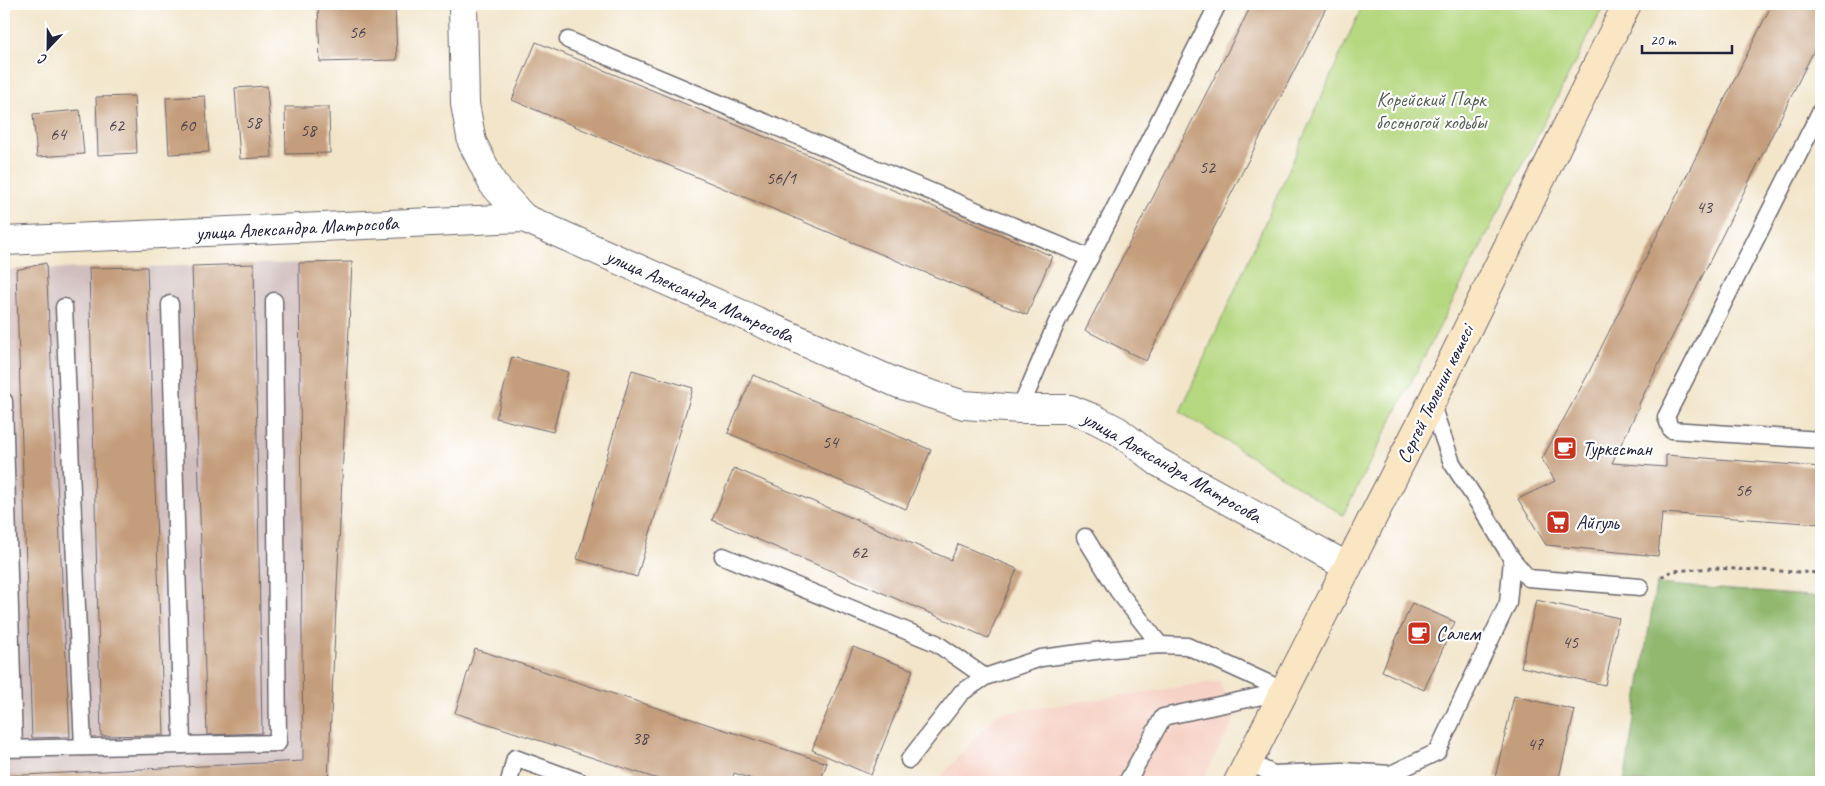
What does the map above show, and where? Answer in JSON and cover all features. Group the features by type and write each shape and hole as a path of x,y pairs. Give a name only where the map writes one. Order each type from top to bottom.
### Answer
{"main road":[{"name":"Сергей Тюленин көшесі","path":"1243,772 1431,403 1627,4"}],"street":[{"path":"463,4 465,104 472,142 493,184 524,218"},
{"name":"улица Александра Матросова","path":"4,241 524,218 899,384 964,405 1020,410 1070,410 1095,419 1118,431 1158,462 1348,567"}],"lane":[{"path":"1020,410 1056,324 1218,4"},
{"path":"568,40 1090,258"},
{"path":"1821,110 1666,417 1671,430 1821,440"},
{"path":"4,401 9,748 278,743 274,301"},
{"path":"170,304 182,745"},
{"path":"64,306 83,747"},
{"path":"1431,403 1452,463 1512,559 1528,578 1640,587"},
{"path":"1085,537 1118,591 1160,645"},
{"path":"723,556 936,643 985,677"},
{"path":"1243,772 1273,774 1342,771 1391,774 1437,752 1508,603 1512,559"},
{"path":"908,760 961,693 985,677 1041,658 1160,645 1187,646 1285,691"},
{"path":"1128,782 1163,717 1285,691"},
{"path":"509,782 515,758 581,782"},
{"path":"1273,774 1294,782"}],"path":[{"path":"1640,587 1672,571 1713,568 1821,572"}],"shaded area":[{"path":"352,262 328,782 4,782 4,270"},
{"path":"1219,681 1229,703 1238,713 1201,782 936,782 997,714"}],"green space":[{"name":"Корейский Парк босоногой ходьбы","path":"1363,4 1605,4 1343,515 1180,412"},
{"path":"1656,584 1821,597 1821,782 1624,782"}],"building":[{"path":"318,4 395,4 397,60 320,62"},
{"path":"1252,4 1328,4 1146,361 1085,330"},
{"path":"1772,4 1821,4 1821,36 1639,404 1612,463 1666,467 1666,455 1821,467 1821,524 1662,513 1658,556 1546,545 1518,499 1555,481 1542,459 1586,378"},
{"path":"536,42 1052,256 1027,315 512,100"},
{"path":"267,86 272,157 240,159 235,88"},
{"path":"134,96 137,153 98,155 96,97"},
{"path":"205,96 209,152 169,154 166,98"},
{"path":"285,107 329,107 330,153 286,154"},
{"path":"80,110 84,154 37,157 33,114"},
{"path":"352,262 328,782 4,782 4,776 303,761 299,263"},
{"path":"46,263 70,737 32,738 16,270"},
{"path":"254,264 262,733 207,735 192,266"},
{"path":"147,267 164,735 101,736 89,268"},
{"path":"512,357 568,372 553,432 496,418"},
{"path":"632,370 693,388 637,577 577,559"},
{"path":"753,375 931,450 906,509 728,433"},
{"path":"734,468 951,560 958,544 1017,569 988,638 712,520"},
{"path":"1536,600 1619,618 1605,685 1521,667"},
{"path":"1412,603 1455,622 1424,690 1382,671"},
{"path":"853,647 913,670 871,775 812,750"},
{"path":"475,649 827,763 820,782 761,782 734,773 731,782 667,782 455,713"},
{"path":"1514,696 1575,710 1558,782 1515,782 1495,778"}],"place":[{"name":"Туркестан","path":"1565,448"},
{"name":"Айгуль","path":"1558,522"},
{"name":"Салем","path":"1419,633"}]}
